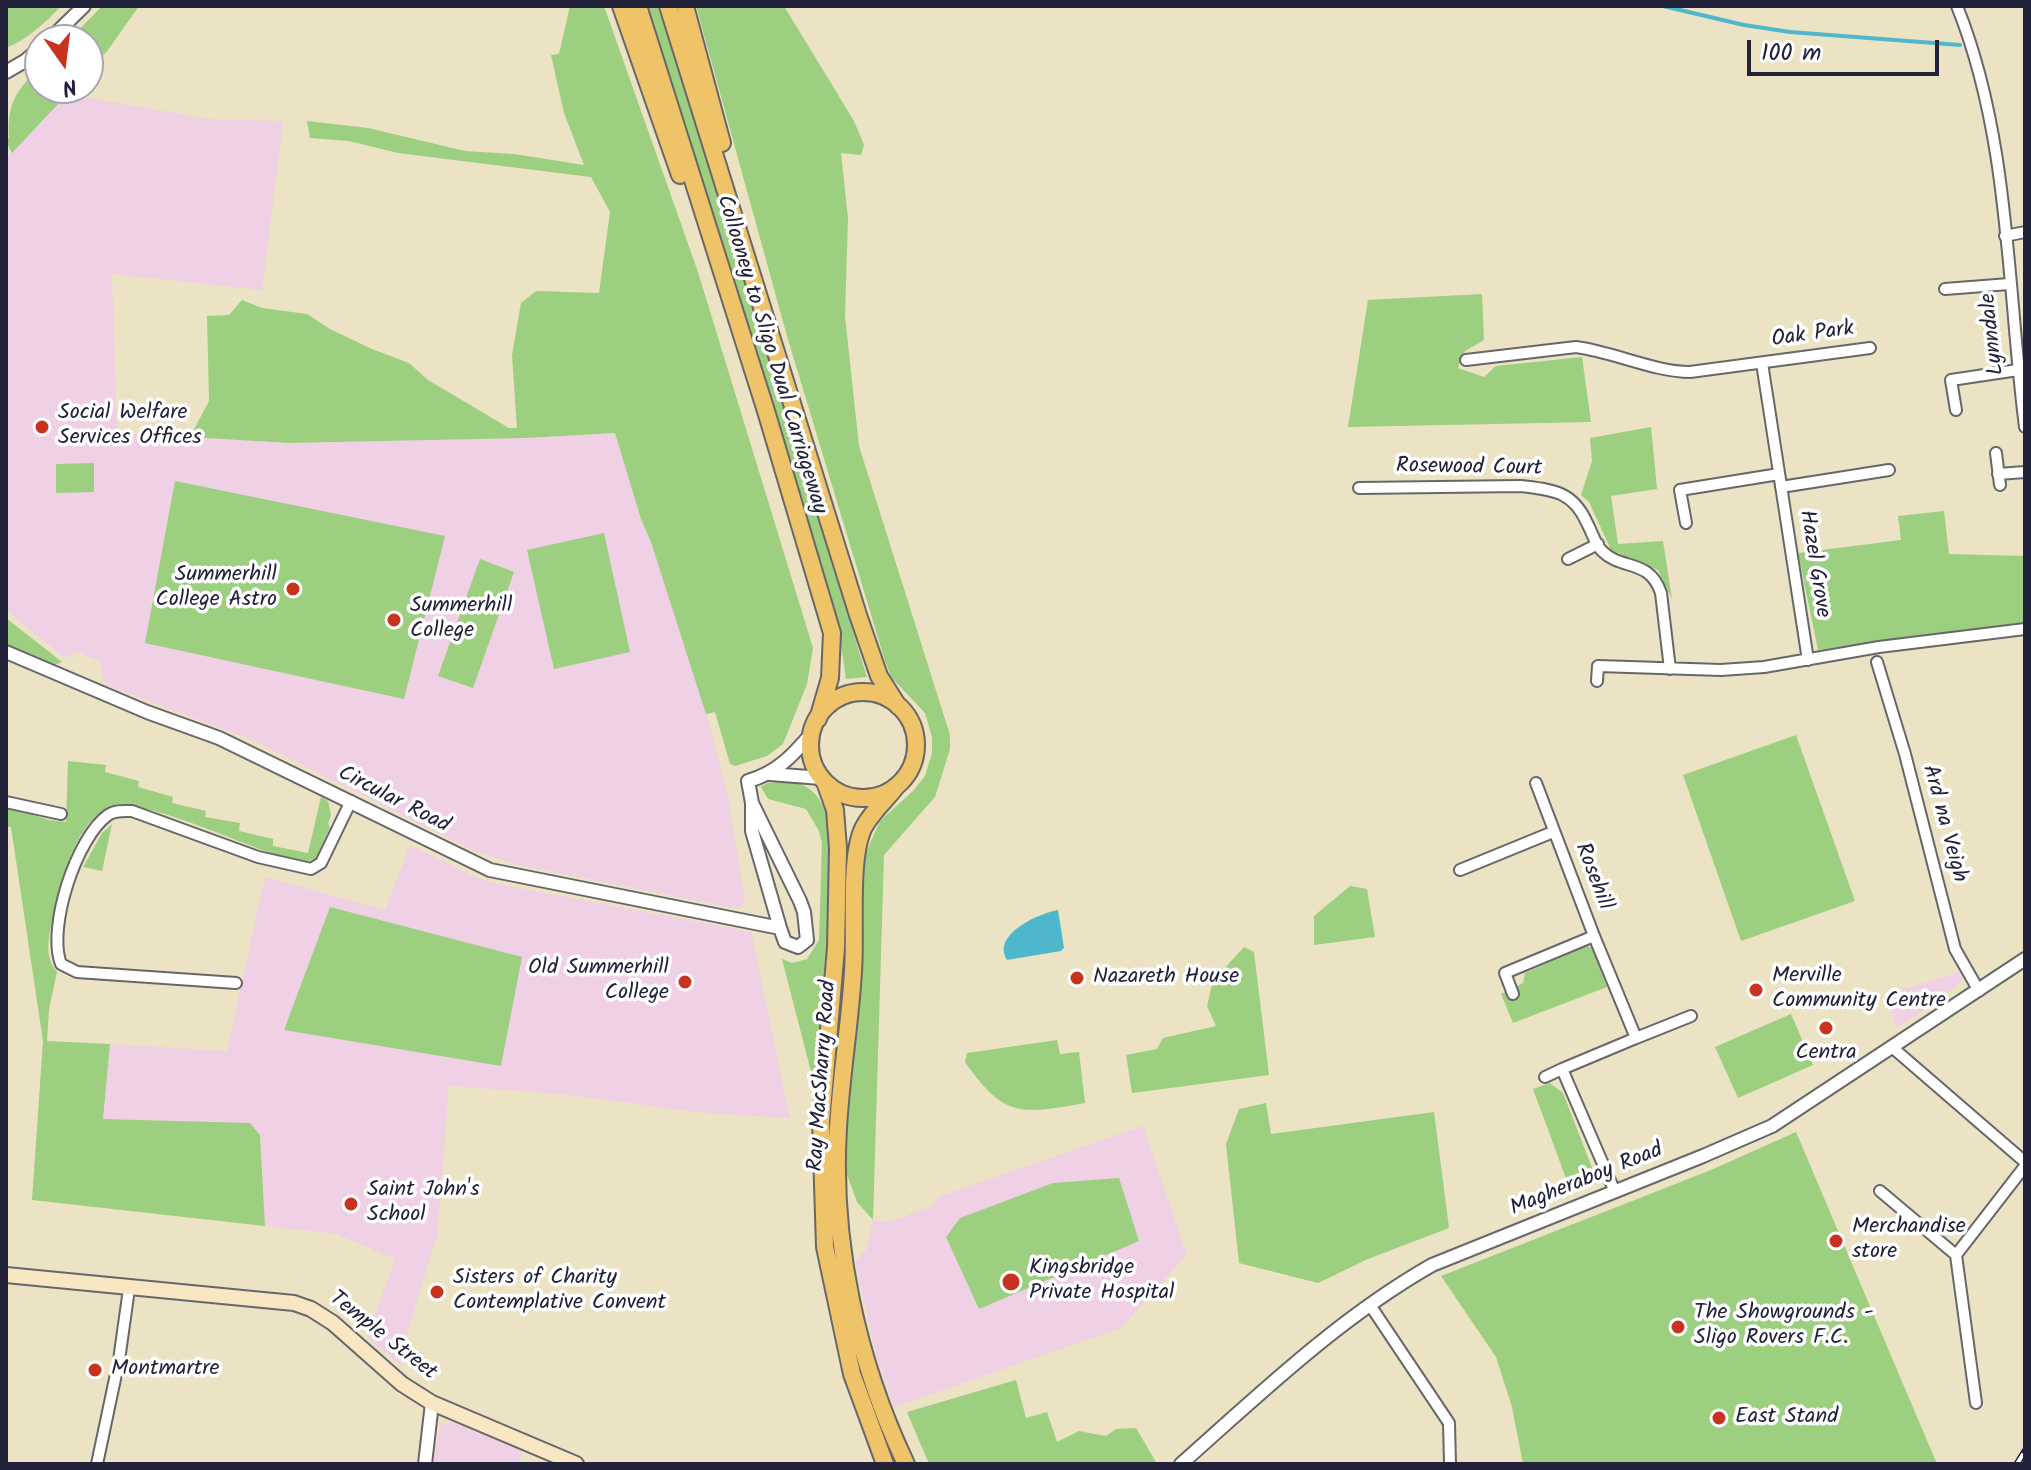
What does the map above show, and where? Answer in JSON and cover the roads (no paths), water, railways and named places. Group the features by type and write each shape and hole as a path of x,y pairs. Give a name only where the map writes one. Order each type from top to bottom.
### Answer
{"highway":[{"path":"621,6 694,216 732,307"},
{"name":"Collooney to Sligo Dual Carriageway","path":"638,6 832,633 830,678 815,726"},
{"name":"Collooney to Sligo Dual Carriageway","path":"668,6 879,676 898,706"},
{"path":"685,6 733,185 753,281"},
{"path":"855,693 885,697 909,718 915,732 914,763 895,788 882,795 851,797 823,780 814,764 811,749 815,726 827,707 840,698 855,693"},
{"name":"Ray MacSharry Road","path":"823,780 835,810 838,848 836,948 821,1121 825,1247 852,1374 885,1464"},
{"name":"Ray MacSharry Road","path":"895,788 862,831 855,864 853,971 838,1130 838,1186 851,1298 884,1413 906,1464"}],"main road":[{"name":"Temple Street","path":"6,1275 129,1289 262,1299 303,1306 333,1323 402,1384 432,1403 576,1464"}],"street":[{"path":"65,24 84,6"},
{"name":"Lynndale","path":"1957,6 1967,31 1991,129 2025,427"},
{"path":"6,72 24,62"},
{"path":"2005,236 2025,232"},
{"path":"1945,289 2009,284"},
{"name":"Oak Park","path":"1466,360 1576,347 1675,372 1870,348"},
{"name":"Hazel Grove","path":"1762,363 1808,660"},
{"path":"1956,410 1951,380 2018,370"},
{"path":"1996,453 1999,480 2025,472"},
{"path":"1781,487 1889,470"},
{"path":"1686,523 1680,490 1779,474"},
{"name":"Rosewood Court","path":"1359,488 1544,488 1573,499 1581,508 1598,544"},
{"path":"1568,559 1598,544 1609,556 1650,573 1661,593 1670,669"},
{"path":"1597,681 1598,666 1750,668 1879,647 2025,629"},
{"name":"Circular Road","path":"6,652 134,707 219,738 490,870 780,928 782,938 798,947 807,940 804,912 752,803"},
{"name":"Ard na Veigh","path":"1877,662 1905,754 1955,949 1979,991"},
{"path":"780,928 752,831 748,781 770,774 791,757 815,726"},
{"path":"770,774 823,780"},
{"name":"Rosehill","path":"1536,783 1636,1038"},
{"path":"236,983 77,972 61,964 55,949 67,888 79,854 112,812 132,811 258,857 299,869 311,869 321,863 351,801"},
{"path":"6,802 61,814"},
{"name":"Rosehill","path":"1460,870 1553,832"},
{"name":"Rosehill","path":"1513,994 1505,973 1594,936"},
{"name":"Magheraboy Road","path":"1181,1464 1344,1322 1432,1265 1772,1126 2025,959"},
{"path":"1545,1077 1691,1016"},
{"path":"1893,1048 2025,1164 1956,1255"},
{"path":"1562,1069 1615,1192"},
{"path":"1880,1191 1956,1255 1976,1403"},
{"path":"97,1464 119,1360 129,1289"},
{"path":"1370,1305 1449,1423 1450,1464"},
{"path":"425,1464 432,1403"}],"water":[{"path":"1058,910 1064,948 1061,951 1007,960 1005,942 1011,934 1028,921"}],"waterway":[{"path":"1663,6 1790,32 1960,45"}],"railway":[{"path":"2017,1464 2025,1451"}],"place":[{"name":"Social Welfare Services Offices","path":"42,427"},
{"name":"Summerhill College Astro","path":"293,589"},
{"name":"Summerhill College","path":"394,620"},
{"name":"Nazareth House","path":"1077,978"},
{"name":"Old Summerhill College","path":"685,982"},
{"name":"Merville Community Centre","path":"1756,990"},
{"name":"Centra","path":"1826,1028"},
{"name":"Saint John's School","path":"351,1204"},
{"name":"Merchandise store","path":"1836,1241"},
{"name":"Kingsbridge Private Hospital","path":"1011,1282"},
{"name":"Sisters of Charity Contemplative Convent","path":"437,1292"},
{"name":"The Showgrounds - Sligo Rovers F.C.","path":"1678,1327"},
{"name":"Montmartre","path":"95,1370"},
{"name":"East Stand","path":"1719,1418"}]}
